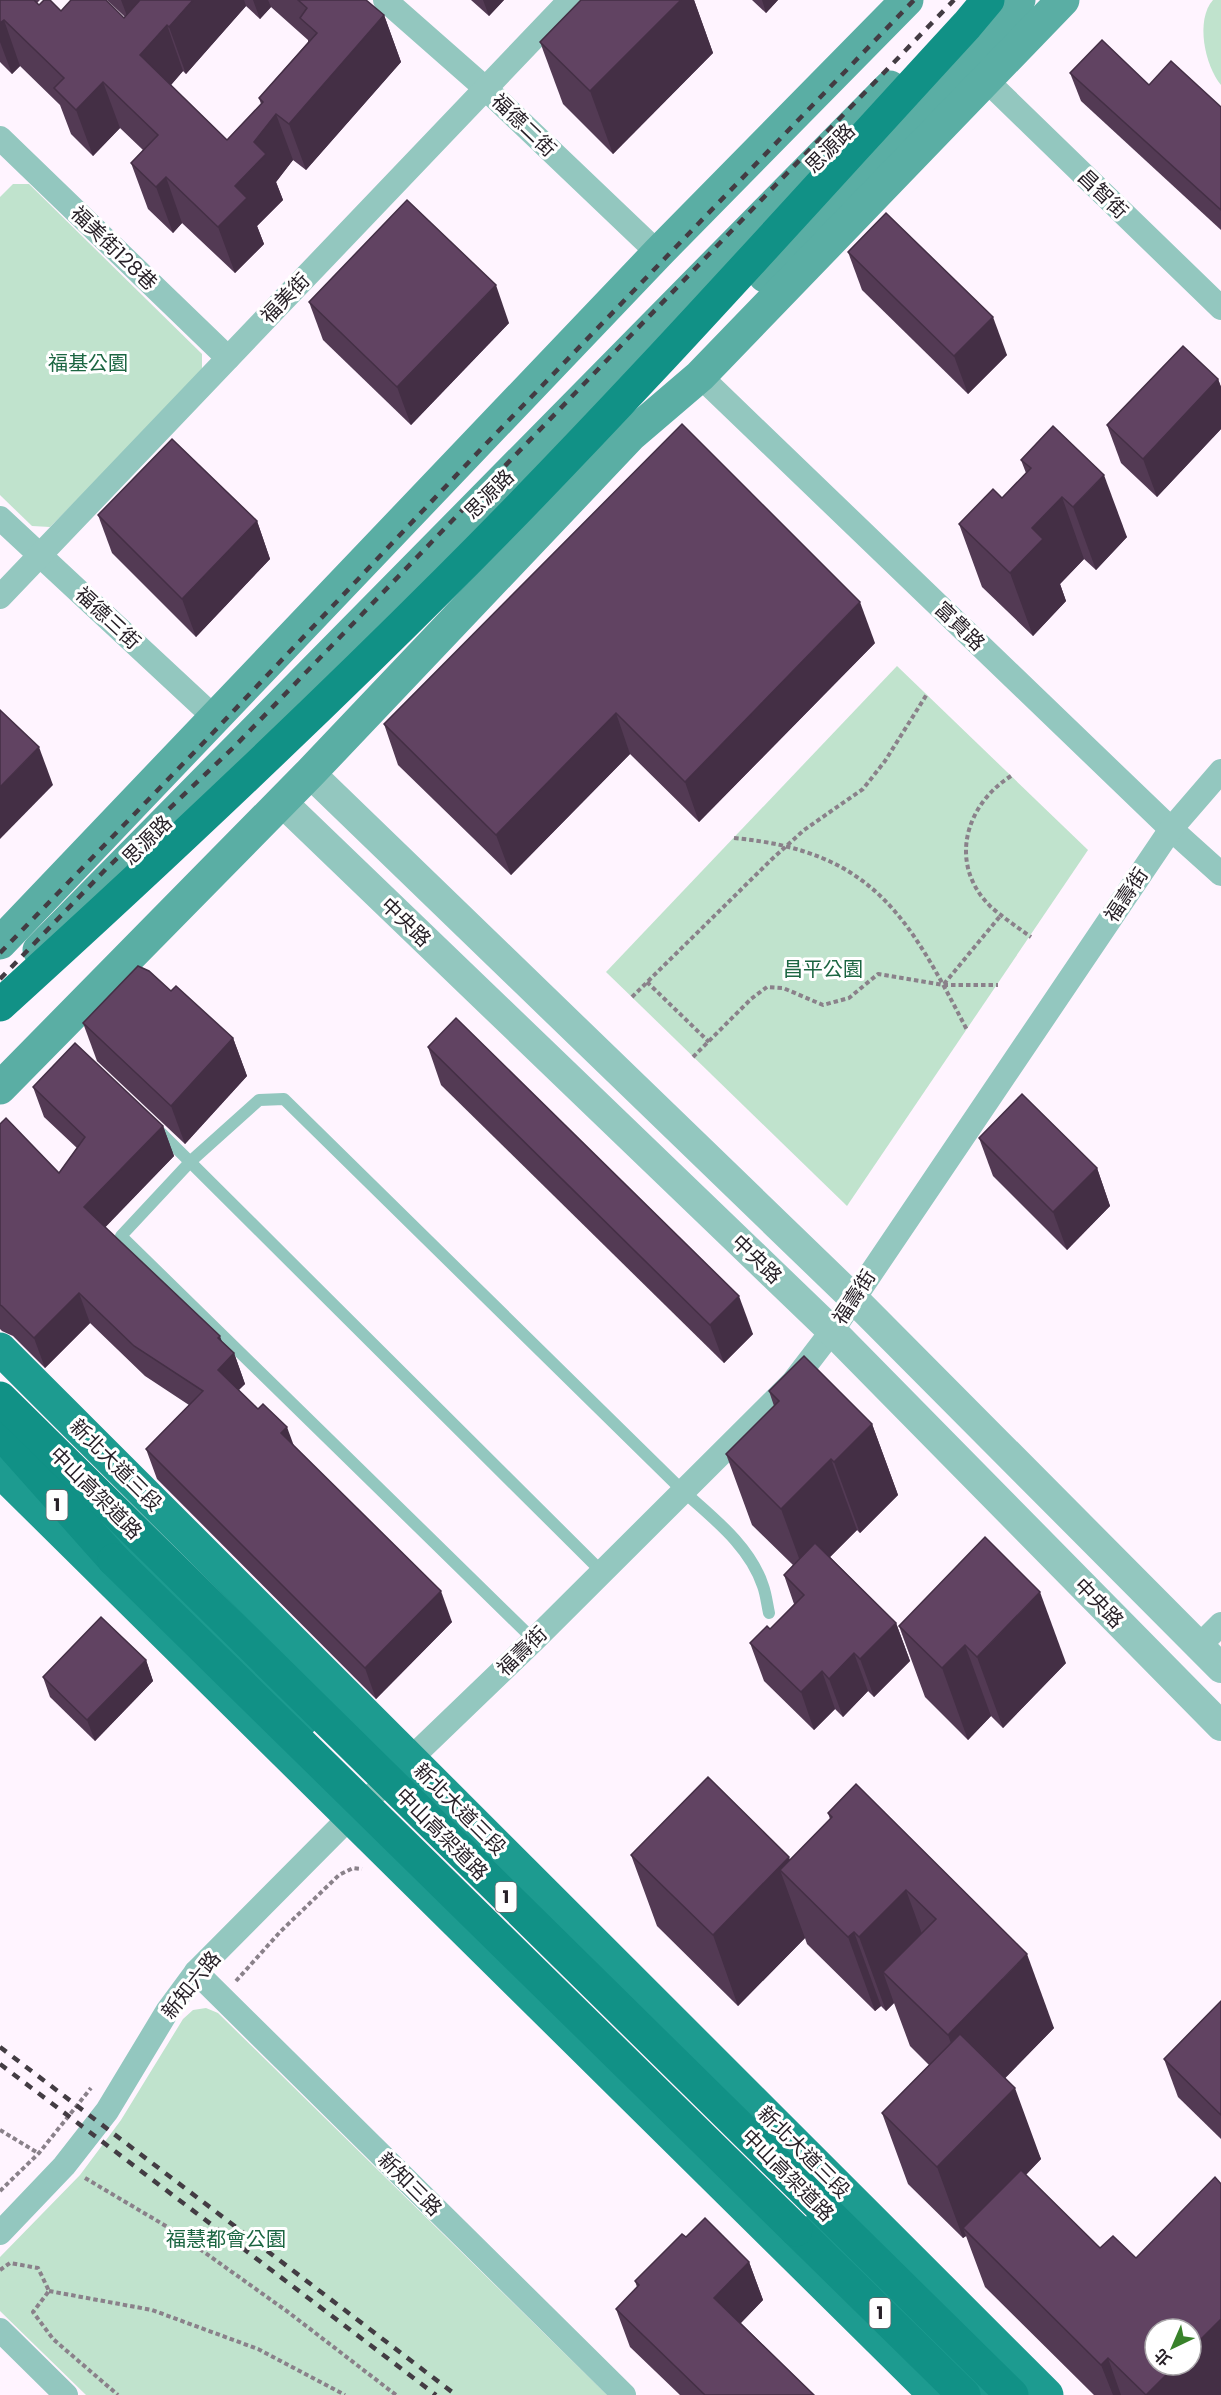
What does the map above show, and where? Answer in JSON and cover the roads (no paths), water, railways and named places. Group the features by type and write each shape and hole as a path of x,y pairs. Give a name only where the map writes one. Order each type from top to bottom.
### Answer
{"highway":[{"path":"0,1005 164,856 448,580 608,413 967,26 988,0"},
{"name":"中山高架道路","path":"0,1398 1012,2395"},
{"path":"0,1432 114,1560"},
{"name":"中山高架道路","path":"0,1450 964,2395"}],"main road":[{"name":"思源路","path":"0,943 658,253 907,0"},
{"name":"思源路","path":"0,990 979,0"},
{"name":"思源路","path":"631,435 690,354 987,43 1019,0"},
{"name":"思源路","path":"0,1088 60,1037 631,435 700,376 1063,0"},
{"name":"新北大道三段","path":"0,1349 1047,2395"},
{"name":"1","path":"0,1426 377,1791 988,2395"},
{"name":"1","path":"0,1471 935,2395"}],"street":[{"name":"福德二街","path":"386,0 485,88 658,253"},
{"name":"福美街","path":"0,597 570,0"},
{"name":"昌智街","path":"986,80 1221,308"},
{"name":"福美街128巷","path":"0,138 228,358"},
{"name":"富貴路","path":"700,376 1171,829 1221,874"},
{"name":"福德三街","path":"0,518 216,719"},
{"name":"福壽街","path":"411,1760 793,1382 832,1331 1171,829 1221,771"},
{"name":"中央路","path":"310,773 853,1298 1221,1668"},
{"name":"中央路","path":"282,802 832,1331 1221,1726"},
{"path":"1199,1646 1221,1624"},
{"name":"新知六路","path":"0,2233 64,2166 107,2111 168,2010 196,1972 350,1817 411,1760"},
{"name":"新知三路","path":"196,1972 624,2395"},
{"path":"0,2330 66,2395"}],"lane":[{"path":"534,1640 121,1236 190,1161 259,1100 284,1099 683,1491 728,1531 752,1562 764,1586 769,1613"},
{"path":"148,1121 603,1572"}],"railway":[{"path":"0,953 914,0"},
{"path":"0,979 106,869 236,745 954,0"},
{"path":"0,2047 456,2395"},
{"path":"0,2064 436,2395"}],"park label":[{"name":"福基公園","path":"88,363"},
{"name":"昌平公園","path":"823,969"},
{"name":"福慧都會公園","path":"226,2239"}]}
